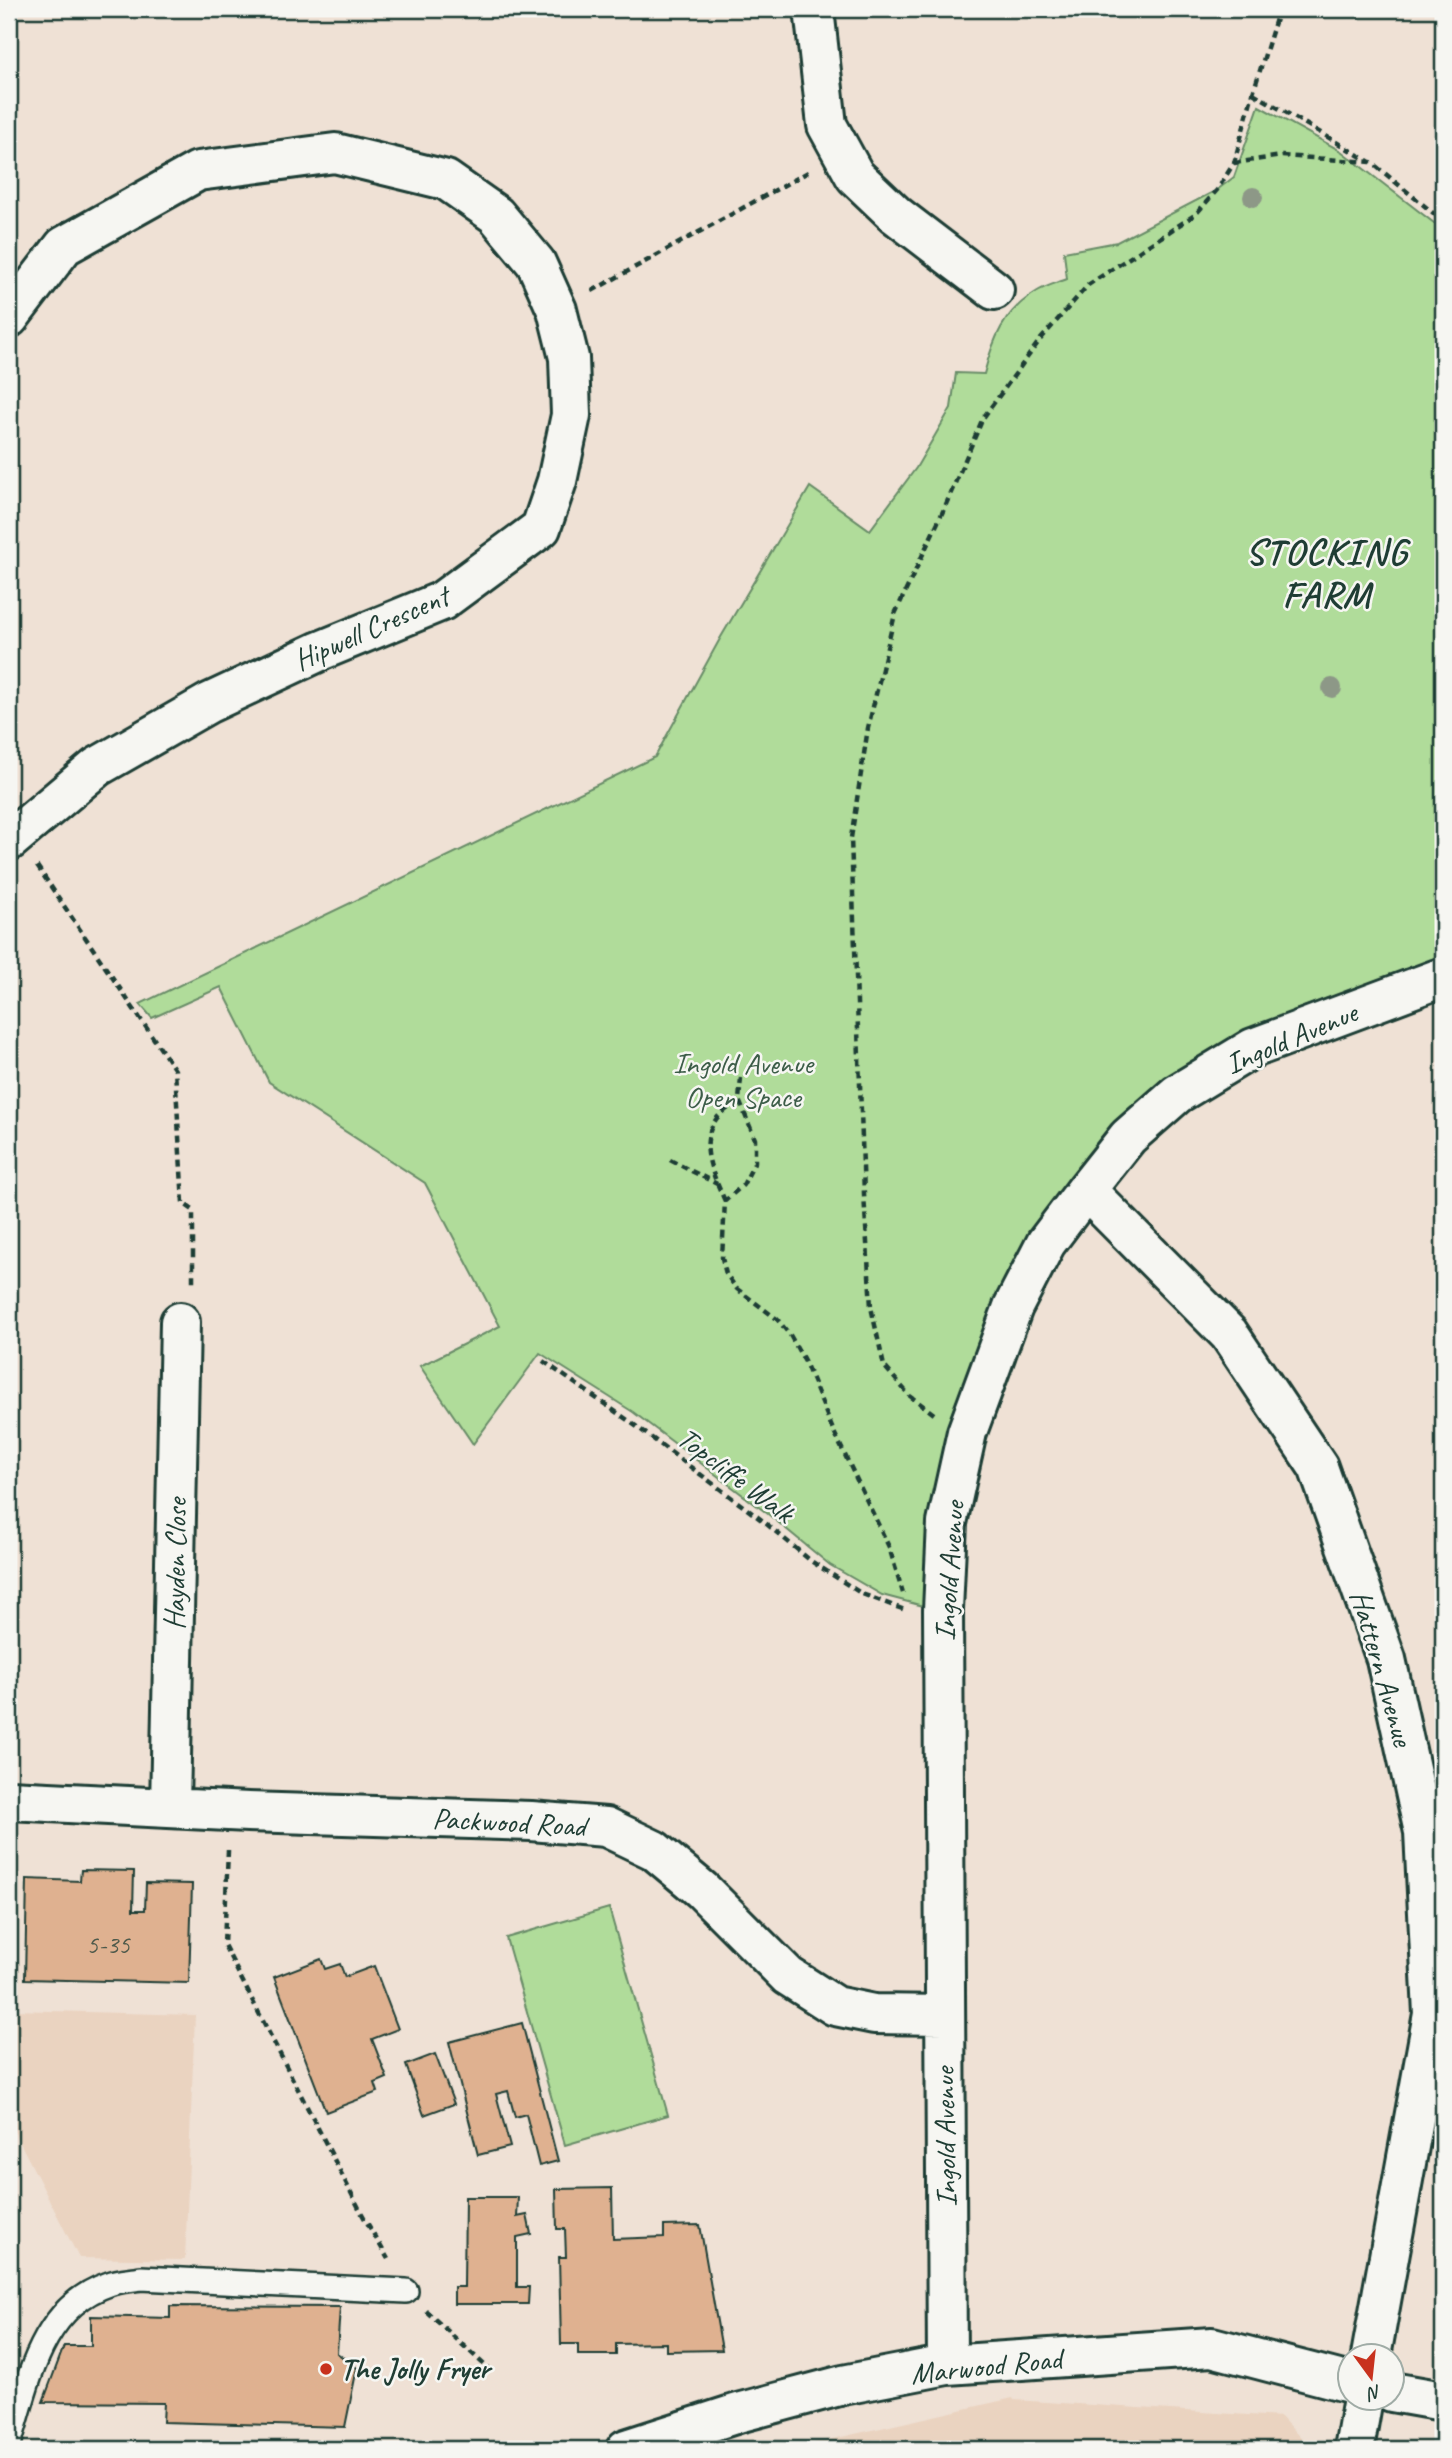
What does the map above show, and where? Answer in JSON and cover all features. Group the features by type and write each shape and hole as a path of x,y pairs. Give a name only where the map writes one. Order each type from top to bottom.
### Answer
{"street":[{"path":"814,9 827,125 855,176 896,215 994,290"},
{"name":"Hipwell Crescent","path":"9,318 64,246 198,171 335,153 446,180 495,215 536,262 557,310 569,358 571,415 557,481 541,528 442,601 320,651 209,703 97,767 13,838"},
{"name":"Ingold Avenue","path":"947,2365 943,1610 947,1523 967,1432 1013,1307 1046,1243 1128,1137 1177,1094 1253,1048 1443,977"},
{"name":"Hattern Avenue","path":"1086,1190 1229,1334 1318,1467 1387,1659 1424,1832 1438,2014 1374,2342"},
{"name":"Hayden Close","path":"170,1806 180,1322"},
{"name":"Packwood Road","path":"9,1800 229,1811 531,1821 606,1827 654,1850 702,1890 788,1976 835,2006 874,2014 944,2015"},
{"name":"Marwood Road","path":"626,2449 738,2413 843,2385 947,2365 1212,2347 1336,2379"},
{"path":"1406,2395 1443,2402"},
{"path":"1354,2449 1361,2412"}],"lane":[{"path":"9,2444 41,2346 56,2322 78,2300 108,2284 141,2278 406,2291"}],"path":[{"path":"967,1432 932,1413 911,1396 884,1366 871,1307 864,1194 851,838 868,728 895,614 944,509 982,418 1040,340 1088,285 1196,214 1217,190 1234,163 1279,9"},
{"path":"1253,93 1371,162 1443,221"},
{"path":"557,310 842,153"},
{"path":"1234,163 1282,156 1371,162"},
{"path":"13,838 175,1070 183,1203 193,1210 194,1310 180,1322"},
{"path":"739,1100 718,1118 706,1142 710,1166 725,1201 743,1185 755,1161 755,1139 739,1100 741,1077"},
{"path":"670,1160 718,1184"},
{"name":"Topcliffe Walk","path":"543,1362 629,1421 811,1561 862,1594 909,1612 889,1547 833,1430 805,1362 790,1335 777,1320 737,1289 726,1274 722,1258 725,1201"},
{"path":"229,1811 224,1945 361,2211 406,2291 491,2371"}],"shaded area":[{"path":"14,2010 195,2015 185,2260 79,2258 10,2123"},
{"path":"1013,2398 1281,2417 1311,2449 811,2449 815,2443"}],"green space":[{"name":"Ingold Avenue Open Space","path":"1259,106 1341,151 1443,230 1443,956 1293,1011 1211,1053 1071,1180 927,1607 882,1595 830,1565 768,1514 633,1412 540,1353 473,1444 420,1366 500,1326 425,1183 269,1082 221,987 152,1018 140,1004 655,757 721,637 810,487 870,530 916,468 951,408 956,373 984,374 991,349 1008,317 1040,290 1067,279 1064,252 1117,242 1217,190 1234,177"},
{"path":"609,1908 668,2115 565,2145 506,1938"}],"building":[{"path":"81,1870 134,1871 133,1910 145,1910 146,1883 192,1884 189,1983 25,1979 27,1879 80,1881"},
{"path":"321,1959 325,1969 340,1964 345,1977 374,1966 398,2029 372,2039 387,2078 375,2083 378,2092 326,2112 274,1977"},
{"path":"522,2023 558,2161 539,2166 526,2114 515,2117 508,2091 496,2094 510,2147 478,2155 449,2042"},
{"path":"435,2054 454,2104 424,2115 406,2065"},
{"path":"612,2188 613,2239 664,2237 664,2226 700,2225 722,2350 666,2351 666,2343 616,2344 616,2355 578,2355 578,2344 561,2344 559,2257 566,2257 565,2229 557,2229 556,2189"},
{"path":"465,2197 518,2197 517,2217 527,2215 531,2234 517,2237 517,2287 529,2287 528,2304 454,2304 454,2287 464,2287"},
{"path":"170,2306 340,2307 337,2353 357,2368 345,2427 163,2422 164,2403 43,2402 64,2346 91,2346 91,2316 170,2318"}],"place":[{"name":"The Jolly Fryer","path":"326,2369"}],"district":[{"name":"STOCKING FARM","path":"1327,572"}]}
